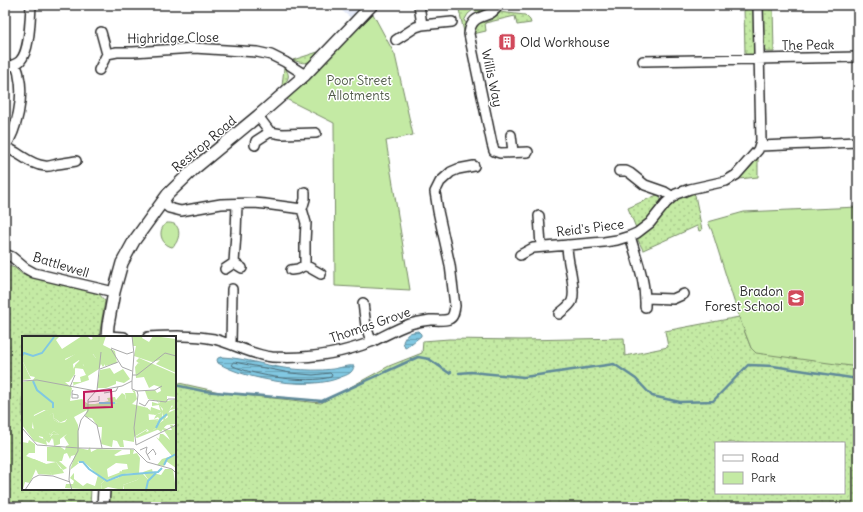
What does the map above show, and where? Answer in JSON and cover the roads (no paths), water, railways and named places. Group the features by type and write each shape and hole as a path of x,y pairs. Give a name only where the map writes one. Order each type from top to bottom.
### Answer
{"street":[{"path":"5,67 20,61 26,50 31,5"},
{"name":"Restrop Road","path":"107,336 114,292 122,263 134,241 168,194 190,172 305,75 372,5"},
{"path":"419,5 422,25"},
{"name":"Willis Way","path":"498,5 493,12 476,19 470,27 469,34 493,149 495,152 500,154 528,152"},
{"path":"758,5 762,132 762,141 760,146 858,142"},
{"path":"396,40 416,27 422,25 452,22"},
{"path":"99,70 107,54 101,32"},
{"name":"Highridge Close","path":"107,54 117,52 194,48 257,52 271,55 305,75"},
{"name":"The Peak","path":"759,59 858,57"},
{"path":"643,61 759,59"},
{"path":"15,64 20,78 19,108 15,124 5,147 10,148 32,162 42,166 76,161"},
{"path":"258,116 270,132"},
{"path":"256,145 256,141 270,132 282,134 316,133"},
{"path":"511,135 513,152"},
{"name":"Reid's Piece","path":"520,255 540,246 604,242 637,233 646,227 673,197 680,192 726,181 740,171 760,146"},
{"path":"65,163 68,172"},
{"name":"Thomas Grove","path":"176,337 214,339 260,355 296,358 322,355 350,349 371,342 409,324 430,320 448,319 452,316 455,306 450,265 435,192 440,182 451,172 474,166"},
{"path":"619,171 626,171 645,185 665,192 673,197"},
{"path":"305,192 305,199 302,209 306,223 306,265"},
{"path":"162,202 169,208 181,211 210,205 260,203 302,209"},
{"path":"225,269 238,265 236,233 237,204"},
{"path":"538,216 540,246"},
{"path":"630,236 642,275 645,303 673,298 684,294"},
{"path":"559,314 569,305 573,298 572,276 567,245"},
{"name":"Battlewell","path":"5,254 12,257 25,268 34,273 114,292"},
{"path":"291,270 298,269 306,265"},
{"path":"306,265 321,274"},
{"path":"231,344 232,289"},
{"path":"363,303 366,326 371,342"},
{"path":"104,490 104,507"}],"water":[{"path":"418,331 421,336 405,348 403,342 405,337"},
{"path":"218,358 240,359 283,368 297,369 323,370 354,366 349,373 329,381 313,383 279,382 262,379 230,369 218,363"}],"waterway":[{"path":"176,385 203,391 322,401 418,357 429,359 449,373 451,372"},
{"path":"459,373 471,372 524,377 614,364 636,379 652,396 680,402 713,401 748,365 773,366 858,379"}],"place":[{"name":"Old Workhouse","path":"507,42"},
{"name":"Bradon Forest School","path":"796,298"}],"park label":[{"name":"Poor Street Allotments","path":"359,88"}]}
